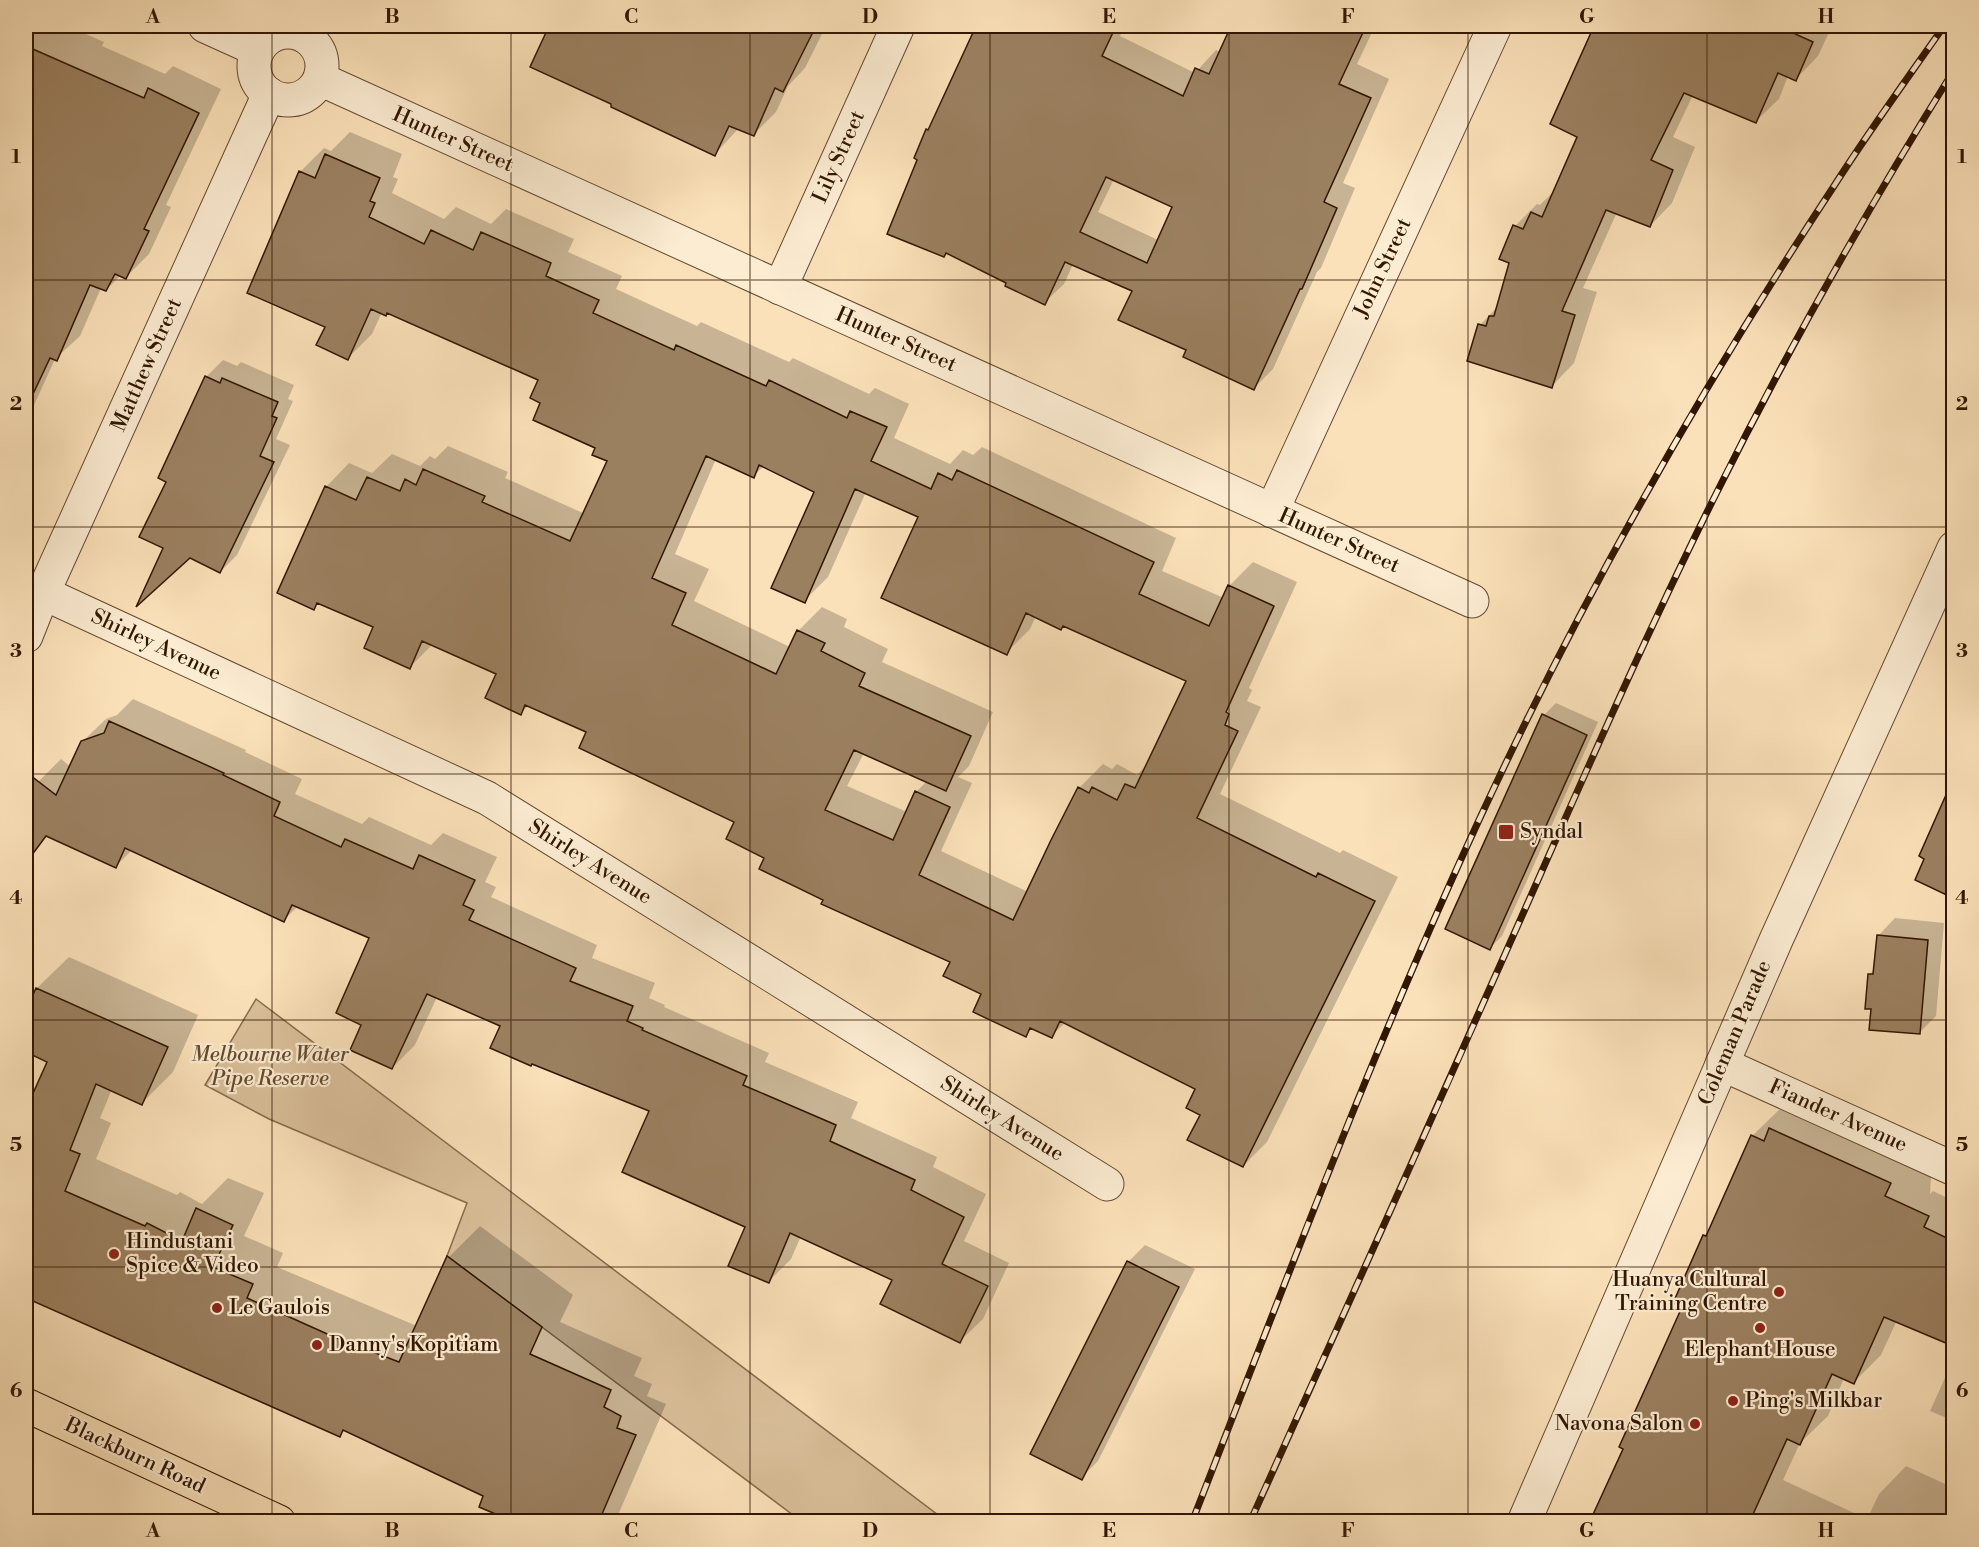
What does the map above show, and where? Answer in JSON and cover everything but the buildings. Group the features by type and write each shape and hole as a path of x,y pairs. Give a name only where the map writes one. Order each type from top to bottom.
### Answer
{"main road":[{"name":"Blackburn Road","path":"26,1405 279,1521"}],"street":[{"path":"205,26 258,50"},
{"name":"Lily Street","path":"780,288 898,26"},
{"name":"John Street","path":"1272,511 1495,26"},
{"path":"298,29 316,45 321,56 323,68 320,79 314,89 304,97 292,100 280,99 269,94 260,86 255,76 254,64 258,50 265,40 275,34 298,29"},
{"name":"Hunter Street","path":"320,79 1472,601"},
{"name":"Matthew Street","path":"26,636 43,592 269,94"},
{"name":"Coleman Parade","path":"1524,1521 1776,940 1953,548"},
{"name":"Shirley Avenue","path":"43,592 487,798 1107,1184"},
{"name":"Fiander Avenue","path":"1722,1064 1953,1169"}],"green space":[{"name":"Melbourne Water Pipe Reserve","path":"256,999 946,1521 801,1521 447,1256 467,1203 269,1119 205,1085"}],"railway":[{"path":"1192,1522 1386,1031 1471,837 1552,670 1588,599 1706,390 1847,166 1944,26"},
{"path":"1250,1522 1602,736 1686,554 1800,333 1891,174 1954,70"}],"place":[{"name":"Syndal","path":"1506,832"},
{"name":"Hindustani Spice & Video","path":"114,1254"},
{"name":"Huanya Cultural Training Centre","path":"1779,1292"},
{"name":"Le Gaulois","path":"217,1308"},
{"name":"Elephant House","path":"1760,1328"},
{"name":"Danny's Kopitiam","path":"317,1345"},
{"name":"Ping's Milkbar","path":"1733,1401"},
{"name":"Navona Salon","path":"1695,1424"}]}
